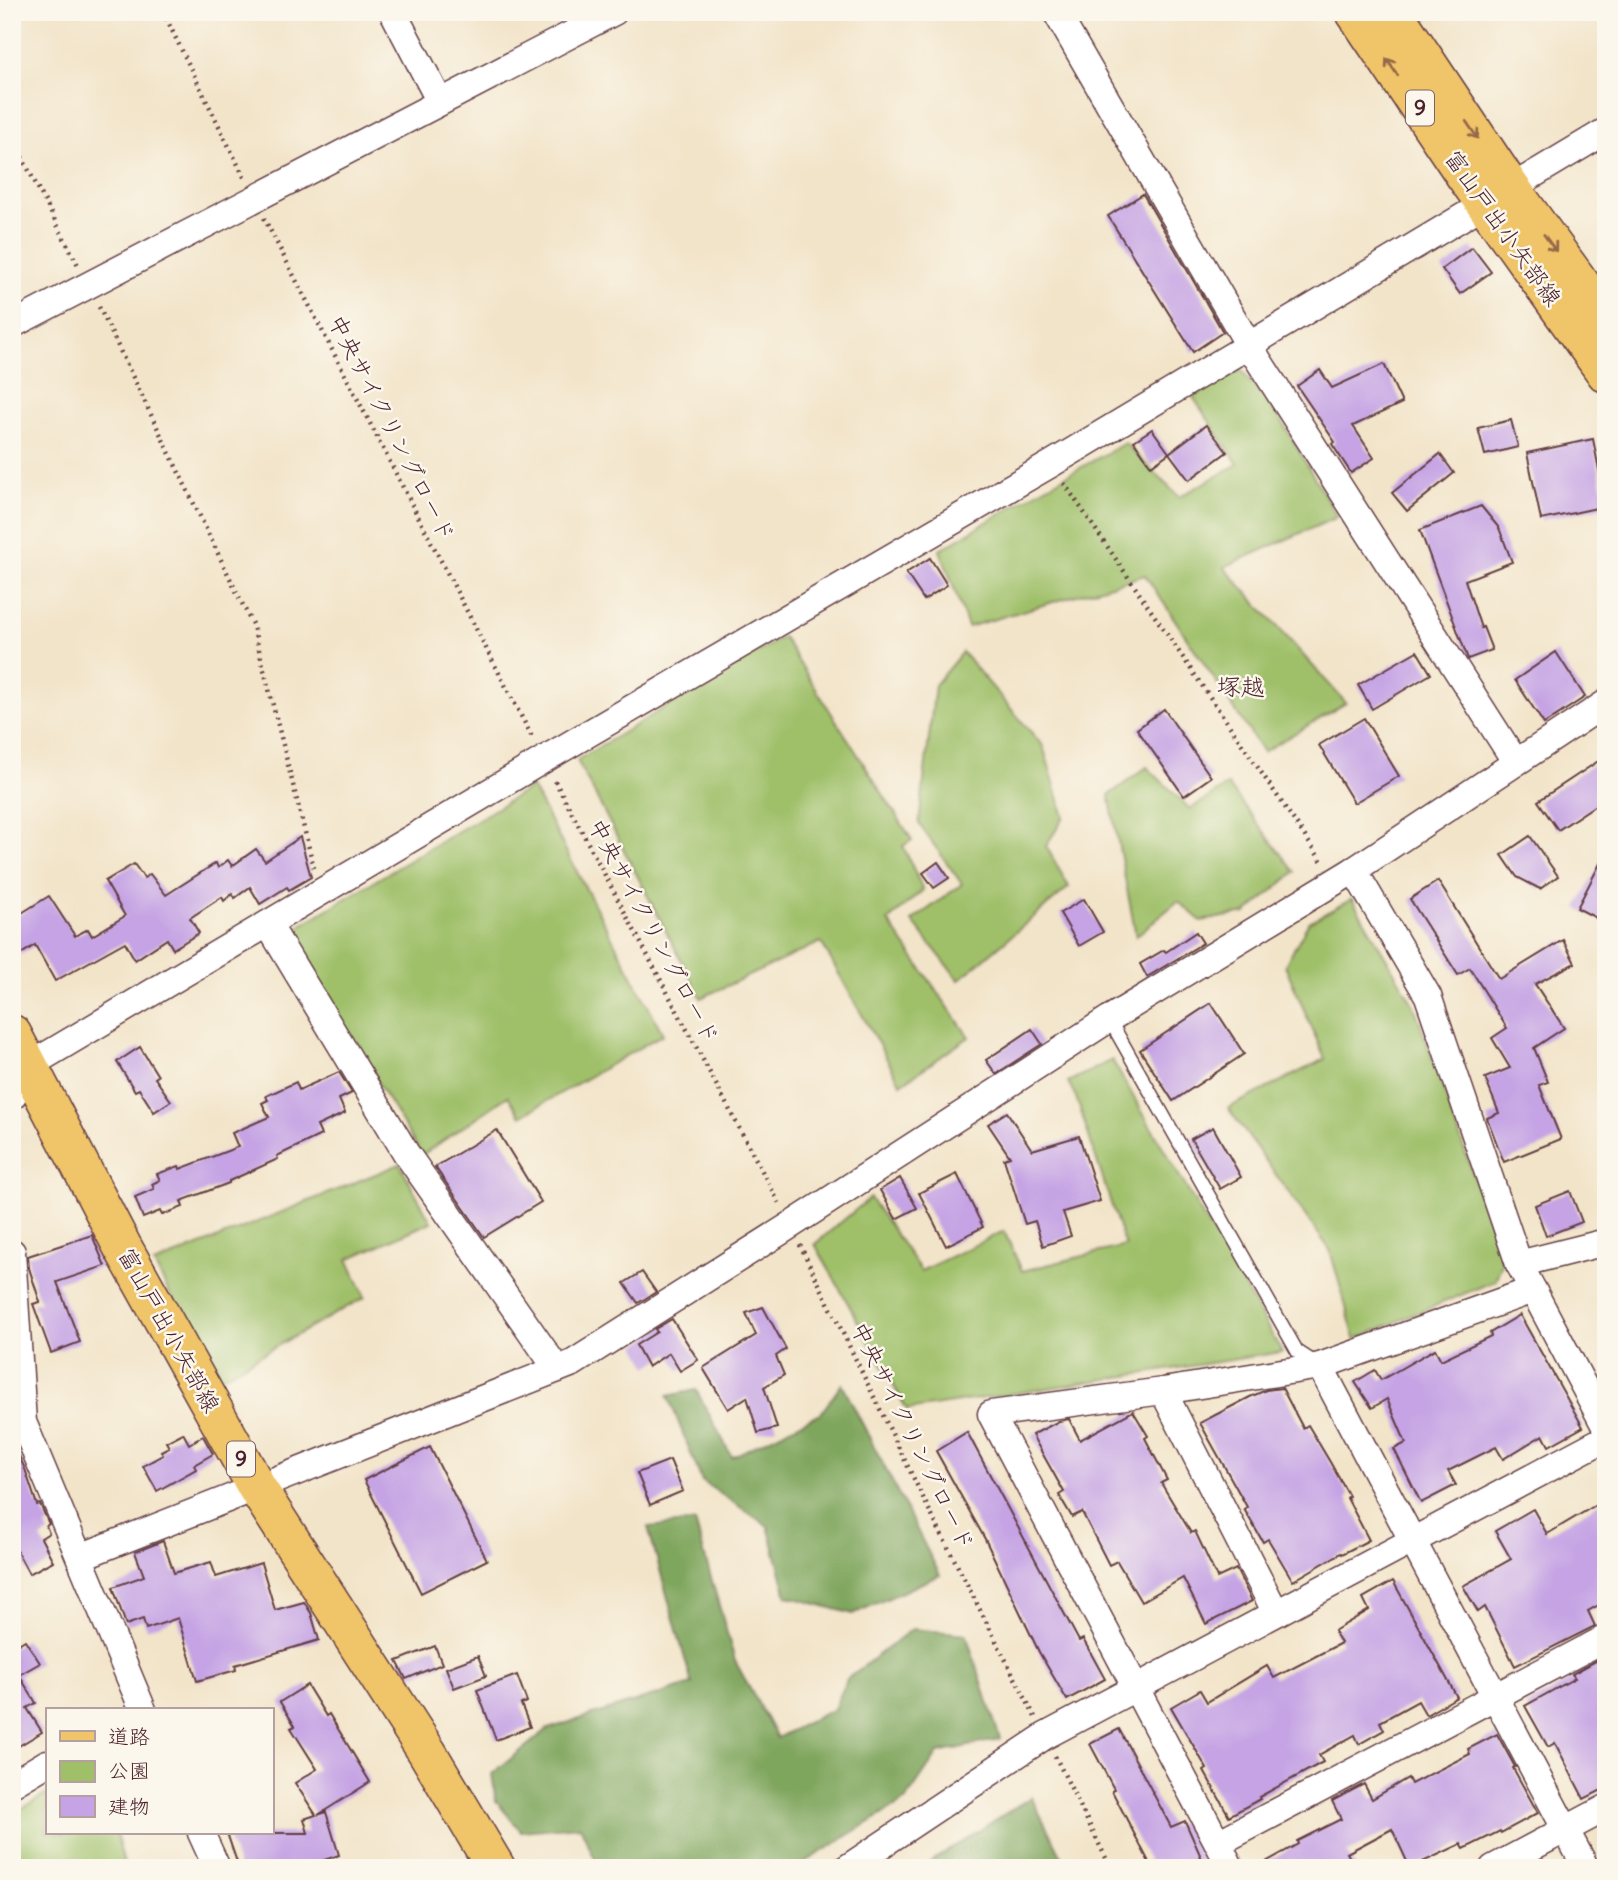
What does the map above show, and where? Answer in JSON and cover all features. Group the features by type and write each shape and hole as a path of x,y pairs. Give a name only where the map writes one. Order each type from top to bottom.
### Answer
{"main road":[{"name":"富山戸出小矢部線","path":"1355,12 1498,196 1606,319"},
{"name":"富山戸出小矢部線","path":"1393,12 1498,196 1606,373"},
{"name":"富山戸出小矢部線","path":"18,1065 257,1488 427,1752 496,1868"}],"street":[{"path":"393,12 440,102"},
{"path":"12,325 614,12"},
{"path":"1056,12 1248,344 1515,761"},
{"path":"18,1065 268,924 543,760 1051,464 1606,131"},
{"path":"80,1557 573,1363 1109,1019 1345,875 1606,702"},
{"path":"1345,875 1428,996 1519,1264 1606,1428"},
{"path":"268,924 406,1153 557,1369"},
{"path":"1519,1264 1606,1242"},
{"path":"12,1252 23,1422 80,1557 139,1708"},
{"path":"1231,1868 991,1414 1320,1366 1533,1290"},
{"path":"1320,1366 1586,1868"},
{"path":"1163,1391 1276,1614"},
{"path":"847,1868 1045,1736 1606,1438"},
{"path":"1218,1843 1606,1638"},
{"path":"12,1784 46,1764"},
{"path":"1493,1868 1606,1808"},
{"path":"201,1834 217,1868"}],"lane":[{"path":"1109,1019 1297,1351 1320,1366"}],"path":[{"name":"中央サイクリングロード","path":"163,12 255,199 543,760 791,1225 934,1520 1111,1868"},
{"path":"12,138 89,285 253,626 321,892"},
{"path":"1051,464 1345,875"}],"green space":[{"path":"1241,370 1279,416 1337,517 1224,567 1346,703 1263,752 1145,575 968,627 940,550 1125,443 1179,497 1238,464 1193,397"},
{"path":"783,637 912,840 903,846 923,890 888,921 969,1037 901,1084 821,942 701,998 577,760"},
{"path":"962,652 1043,746 1064,817 1046,846 1069,887 959,980 912,921 962,884 919,824 935,685"},
{"path":"1147,767 1190,809 1228,785 1295,872 1246,913 1201,921 1178,901 1136,936 1109,795"},
{"path":"532,787 663,1034 521,1116 508,1096 422,1155 286,934"},
{"path":"1352,899 1414,1006 1503,1260 1495,1281 1355,1339 1330,1250 1228,1108 1325,1059 1285,965 1309,922"},
{"path":"1112,1060 1282,1352 907,1410 815,1244 870,1198 921,1271 1004,1231 1022,1271 1125,1246 1076,1097 1068,1082"},
{"path":"400,1164 431,1222 348,1259 365,1297 216,1380 154,1264"},
{"path":"842,1384 940,1575 853,1614 787,1596 768,1526 702,1481 668,1396 696,1390 732,1457 821,1413"},
{"path":"695,1522 735,1661 777,1738 834,1709 847,1679 912,1629 966,1634 1000,1739 938,1753 906,1800 795,1868 599,1868 580,1826 521,1831 496,1801 492,1774 548,1729 692,1684 648,1527"},
{"path":"46,1795 46,1834 116,1834 125,1868 12,1868 12,1814"},
{"path":"1031,1797 1068,1868 921,1868"}],"building":[{"path":"1143,194 1223,332 1193,352 1108,216"},
{"path":"1472,247 1491,272 1460,294 1442,269"},
{"path":"1384,364 1402,403 1353,426 1374,458 1351,473 1332,444 1335,442 1297,386 1320,370 1332,388"},
{"path":"1511,420 1518,447 1485,455 1478,428"},
{"path":"1206,425 1227,452 1189,480 1169,453"},
{"path":"1152,429 1169,453 1151,466 1134,441"},
{"path":"1593,439 1606,506 1541,520 1527,453"},
{"path":"1440,454 1454,473 1407,511 1392,493"},
{"path":"1481,506 1499,528 1512,562 1465,580 1481,628 1483,627 1492,650 1468,659 1420,530"},
{"path":"930,558 947,585 924,600 906,573"},
{"path":"1417,651 1431,674 1372,709 1358,685"},
{"path":"1556,652 1585,697 1544,724 1515,680"},
{"path":"1164,709 1211,777 1184,796 1137,729"},
{"path":"1364,718 1399,776 1354,803 1319,745"},
{"path":"1606,756 1606,798 1558,830 1538,801"},
{"path":"1530,836 1558,876 1540,889 1517,877 1502,855"},
{"path":"300,837 311,877 289,890 287,887 260,904 250,887 235,898 232,894 224,901 222,897 190,918 199,933 173,949 167,939 135,960 125,942 55,981 35,945 21,954 12,940 12,935 19,931 12,919 49,896 75,936 88,929 92,936 125,916 105,881 134,864 144,878 150,874 166,895 216,863 218,868 228,860 232,866 256,849 265,861"},
{"path":"1606,852 1606,923 1577,908"},
{"path":"938,862 949,878 934,888 923,873"},
{"path":"1438,881 1499,979 1563,940 1575,963 1535,984 1564,1028 1534,1048 1548,1082 1539,1085 1561,1139 1504,1162 1487,1118 1499,1113 1485,1078 1510,1068 1492,1038 1507,1028 1470,968 1458,975 1410,899"},
{"path":"1084,899 1103,932 1079,946 1060,913"},
{"path":"1196,932 1203,943 1147,977 1140,964 1164,950 1166,952"},
{"path":"1211,1003 1244,1054 1173,1101 1140,1050"},
{"path":"1032,1029 1042,1044 996,1074 986,1060"},
{"path":"140,1047 158,1076 155,1078 171,1101 154,1112 139,1089 135,1091 117,1062"},
{"path":"339,1072 352,1093 339,1099 345,1113 317,1126 321,1135 229,1183 181,1201 183,1207 162,1215 160,1211 143,1218 135,1197 154,1189 152,1184 160,1180 157,1174 179,1166 180,1169 238,1147 232,1133 269,1117 262,1103 268,1100 266,1096 296,1082 299,1090"},
{"path":"1007,1112 1032,1150 1079,1136 1100,1201 1063,1212 1071,1236 1043,1246 1035,1221 1025,1224 1004,1159 1010,1157 988,1124"},
{"path":"1213,1127 1241,1177 1220,1189 1191,1139"},
{"path":"497,1130 541,1202 484,1237 435,1167"},
{"path":"957,1174 983,1227 946,1246 919,1193"},
{"path":"900,1178 917,1208 896,1219 880,1190"},
{"path":"1570,1191 1582,1222 1546,1236 1535,1205"},
{"path":"92,1235 105,1266 57,1282 80,1342 51,1353 33,1304 40,1302 28,1256"},
{"path":"642,1272 656,1292 638,1303 624,1283"},
{"path":"763,1307 786,1349 776,1356 784,1375 764,1387 777,1428 758,1433 747,1397 728,1409 703,1368 756,1335 746,1313"},
{"path":"1520,1315 1583,1427 1549,1446 1543,1435 1503,1459 1496,1447 1448,1471 1456,1485 1421,1503 1394,1449 1406,1443 1387,1399 1372,1408 1355,1382 1375,1370 1381,1380 1435,1349 1441,1360 1491,1336 1490,1333"},
{"path":"672,1319 698,1360 680,1371 669,1353 648,1367 636,1345"},
{"path":"1282,1388 1303,1428 1308,1425 1330,1462 1369,1540 1293,1581 1268,1539 1263,1542 1244,1509 1247,1507 1200,1423 1266,1390"},
{"path":"1133,1411 1148,1436 1145,1438 1167,1480 1161,1483 1191,1533 1195,1531 1217,1578 1236,1569 1252,1601 1206,1624 1183,1578 1141,1602 1117,1561 1109,1565 1082,1512 1072,1517 1059,1495 1064,1492 1032,1435 1059,1421 1069,1419 1080,1440"},
{"path":"967,1432 1079,1641 1083,1639 1105,1679 1067,1700 1039,1652 985,1539 936,1451"},
{"path":"183,1433 189,1444 203,1436 213,1454 194,1465 196,1469 157,1491 143,1466 163,1455 161,1451 169,1447 166,1442"},
{"path":"12,1441 37,1505 40,1504 49,1524 46,1526 49,1533 41,1538 53,1561 29,1574 12,1542"},
{"path":"430,1447 487,1560 421,1593 364,1480"},
{"path":"670,1460 683,1491 650,1505 637,1473"},
{"path":"1606,1499 1606,1601 1588,1611 1595,1626 1515,1666 1485,1607 1478,1612 1463,1586 1511,1559 1495,1531 1533,1509 1547,1534"},
{"path":"163,1541 174,1573 211,1562 216,1577 261,1563 275,1610 304,1602 311,1613 319,1640 235,1665 236,1670 197,1681 178,1618 146,1629 143,1619 126,1625 113,1587 144,1576 135,1552"},
{"path":"1393,1581 1457,1697 1426,1715 1418,1701 1380,1722 1384,1730 1359,1744 1355,1735 1319,1755 1323,1762 1229,1816 1204,1771 1207,1769 1171,1707 1200,1690 1207,1702 1267,1666 1274,1678 1341,1643 1334,1631 1369,1610 1363,1598"},
{"path":"25,1640 40,1663 19,1675 36,1703 27,1708 42,1732 12,1750 12,1648"},
{"path":"435,1646 442,1664 406,1679 397,1661"},
{"path":"478,1656 486,1676 454,1688 446,1668"},
{"path":"1603,1657 1606,1661 1606,1788 1584,1799 1555,1743 1548,1747 1525,1706 1575,1678 1572,1674"},
{"path":"517,1675 527,1702 521,1704 530,1727 496,1740 477,1690"},
{"path":"307,1685 326,1716 329,1714 370,1782 318,1815 326,1812 339,1855 301,1868 239,1868 227,1834 308,1833 304,1819 316,1815 295,1783 317,1769 291,1728 295,1726 280,1702"},
{"path":"1119,1729 1171,1827 1185,1821 1206,1868 1152,1868 1090,1744"},
{"path":"1497,1734 1538,1813 1464,1849 1461,1844 1410,1868 1392,1829 1347,1853 1356,1868 1255,1868 1298,1844 1297,1841 1341,1819 1332,1801 1364,1784 1372,1799 1408,1778 1411,1784 1470,1754 1468,1749"}],"district":[{"name":"塚越","path":"1241,687"}]}
